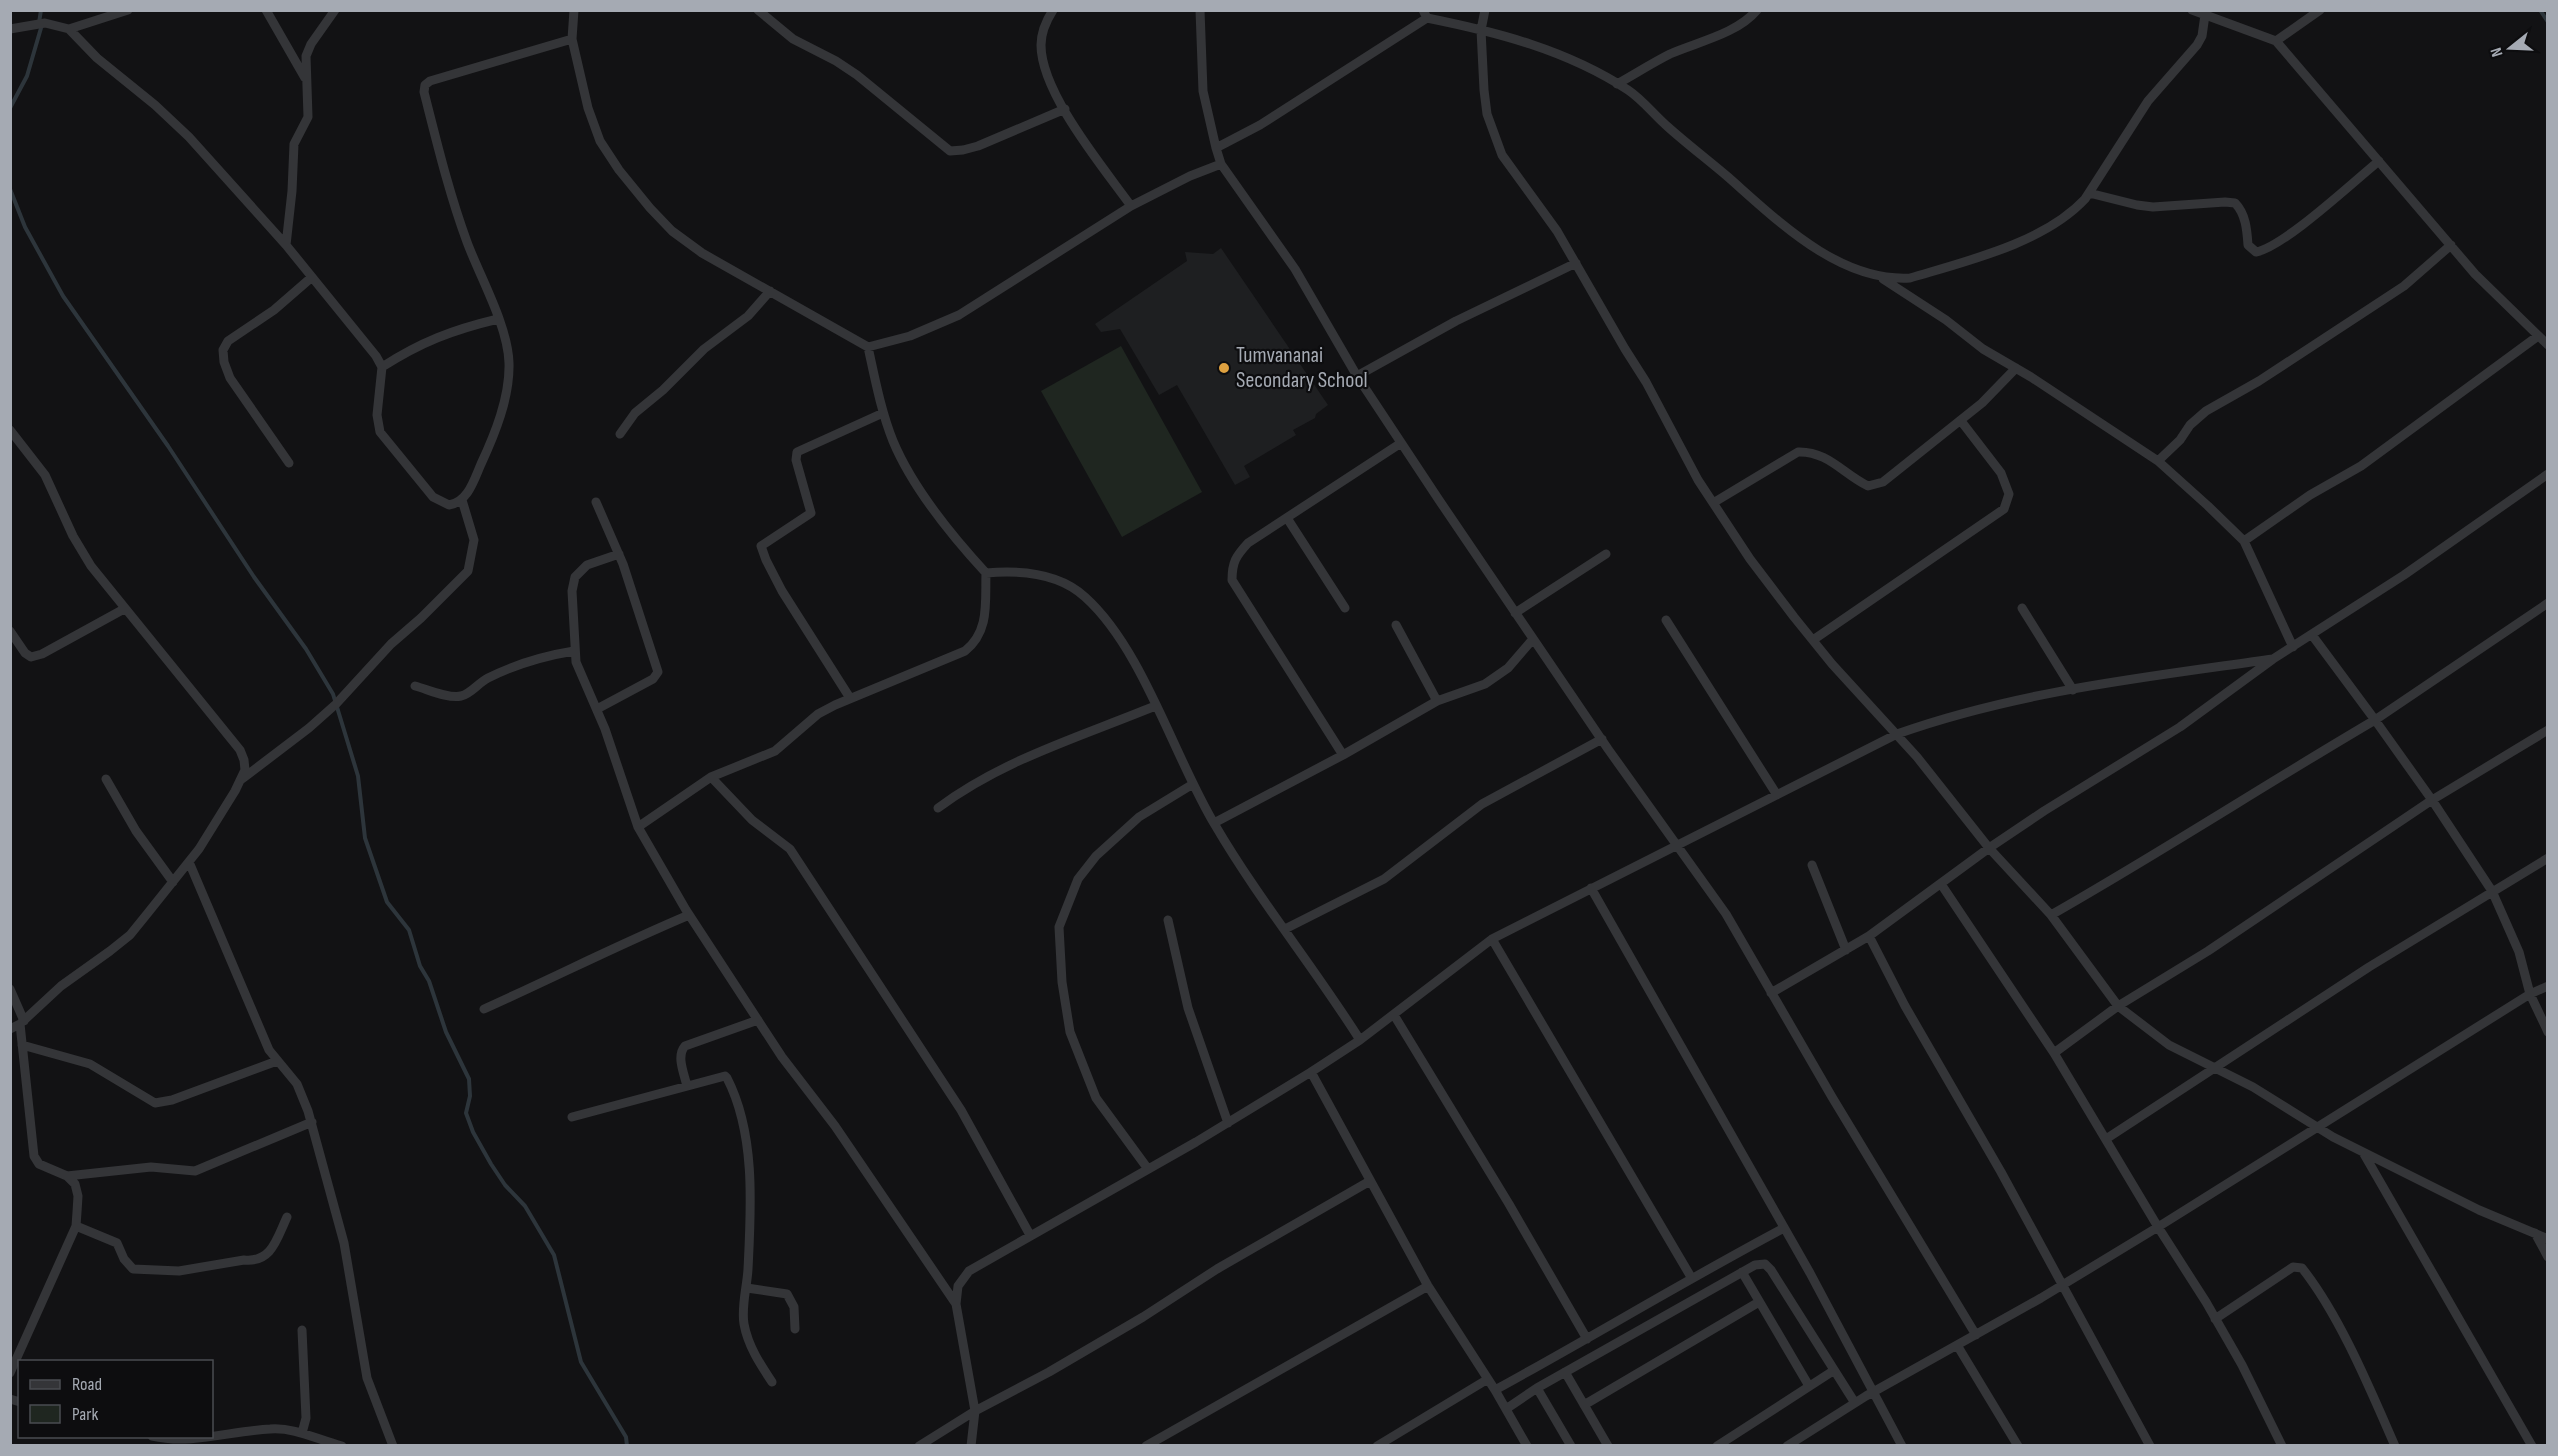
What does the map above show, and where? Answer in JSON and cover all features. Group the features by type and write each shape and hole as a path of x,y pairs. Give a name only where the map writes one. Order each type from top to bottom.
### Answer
{"street":[{"path":"69,29 128,10"},
{"path":"266,10 306,80"},
{"path":"286,245 294,144 308,117 306,56 311,44 335,10"},
{"path":"574,10 572,39 588,108 600,141 619,170 672,231 702,253 868,347 910,336 958,315 1131,206 1190,176 1221,164"},
{"path":"758,10 793,39 836,61 857,75 950,151 978,146 1065,109"},
{"path":"1053,10 1045,22 1041,44 1044,65 1051,86 1131,206"},
{"path":"1200,10 1203,91 1221,164 1294,269 1357,376 1515,613 1726,914 1976,1335"},
{"path":"1485,10 1481,30 1484,90 1487,114 1502,155 1557,231 1624,349 1646,382 1713,504 1757,568 1813,640 1897,734 1989,848 2051,915 2118,1006 2160,1040 2253,1087 2364,1154 2480,1210 2547,1239"},
{"path":"1617,84 1666,56 1735,27 1751,17 1756,10"},
{"path":"2192,10 2205,15 2216,14 2276,41 2475,274 2547,345"},
{"path":"2276,41 2320,10"},
{"path":"1216,148 1260,125 1425,14 1555,52 1617,84 1645,103 1666,126 1796,236 1832,256 1880,277 1946,320 1983,349 2158,461 2244,541 2293,647"},
{"path":"1880,277 1910,278 2023,240 2062,220 2089,193 2148,101 2198,45 2202,36 2205,15"},
{"path":"10,29 45,22 69,29 96,58 155,105 189,137 286,245 376,356 382,367 377,415 380,432 433,497 449,505 462,500 487,451 499,420 506,392 509,363 498,319 468,245 447,183 424,92 425,85 430,81 572,39"},
{"path":"2089,193 2153,207 2235,203 2241,210 2246,224 2248,245 2256,252 2267,248 2292,232 2379,161"},
{"path":"2158,461 2180,440 2190,425 2206,411 2278,369 2404,286 2451,245"},
{"path":"1357,376 1456,321 1576,263"},
{"path":"289,463 230,378 224,362 223,350 228,341 274,310 312,277"},
{"path":"620,434 635,413 663,390 704,349 747,316 770,291"},
{"path":"382,367 429,340 460,328 498,319"},
{"path":"2244,541 2310,495 2361,466 2538,336"},
{"path":"638,827 711,777 775,751 818,714 850,698 957,656 974,645 985,622 986,573 950,530 902,460 883,413 868,347"},
{"path":"1713,504 1798,452 1809,451 1824,456 1864,484 1878,485 1961,421 2016,368"},
{"path":"850,698 782,591 761,546 811,513 796,460 797,453 883,413"},
{"path":"1813,640 2004,509 2009,494 2001,472 1961,421"},
{"path":"10,430 40,468 73,536 91,566 240,750 244,760 242,779"},
{"path":"1343,755 1232,580 1234,557 1248,543 1401,443"},
{"path":"1771,993 1869,936 1989,848 2044,811 2180,727 2274,659 2404,574 2547,474"},
{"path":"10,1029 22,1022 61,986 130,935 189,862 242,779 309,728 336,704 391,644 422,618 468,572 474,540 462,500"},
{"path":"596,502 619,554 658,672 653,679 597,709"},
{"path":"1287,518 1345,608"},
{"path":"619,554 587,565 575,577 572,591 574,651 576,662 597,709 638,827 689,915 758,1020 802,1085 835,1126 956,1304"},
{"path":"1515,613 1606,554"},
{"path":"986,573 1008,571 1042,576 1063,584 1084,596 1123,644 1214,824 1240,866 1322,980 1360,1040"},
{"path":"2051,915 2170,847 2284,774 2375,720 2547,603"},
{"path":"11,633 25,653 36,656 52,650 124,609"},
{"path":"2022,609 2073,690"},
{"path":"1666,620 1777,795"},
{"path":"1396,625 1437,701"},
{"path":"2312,635 2432,800 2492,891 2519,952 2530,994 2547,1032"},
{"path":"1214,824 1343,755 1437,701 1485,684 1500,675 1533,639"},
{"path":"415,686 458,697 482,681 510,667 542,657 574,651"},
{"path":"971,1446 975,1411 956,1304 958,1286 969,1271 1228,1123 1311,1072 1360,1040 1492,939 1591,888 1678,847 1897,734 1944,717 2128,679 2274,659"},
{"path":"938,808 959,793 1022,758 1155,706"},
{"path":"2054,1053 2118,1006 2208,951 2432,800 2547,730"},
{"path":"1285,929 1384,879 1482,804 1602,739"},
{"path":"711,777 752,820 781,840 801,865 961,1110 1030,1235"},
{"path":"106,779 131,824 173,882"},
{"path":"1148,1169 1106,1115 1087,1078 1070,1032 1065,1010 1058,937 1062,916 1078,879 1096,856 1139,817 1193,784"},
{"path":"2106,1139 2369,967 2547,858"},
{"path":"189,862 264,1040 277,1061 297,1084 312,1122 344,1243 367,1377 385,1419 393,1446"},
{"path":"1812,865 1846,950"},
{"path":"1941,884 2054,1053 2242,1365 2282,1446"},
{"path":"1591,888 1784,1228 1902,1446"},
{"path":"484,1009 689,915"},
{"path":"1168,920 1188,1008 1228,1123"},
{"path":"1869,936 2150,1446"},
{"path":"1492,939 1691,1277"},
{"path":"1787,1446 1855,1403 2062,1286 2320,1128 2530,994 2547,986"},
{"path":"10,989 22,1022 22,1045 33,1156 39,1164 67,1176 75,1184 78,1196 76,1226 10,1372"},
{"path":"1394,1015 1509,1204 1587,1339"},
{"path":"687,1086 680,1056 685,1046 758,1020"},
{"path":"22,1045 90,1064 155,1102 172,1100 277,1061"},
{"path":"1311,1072 1428,1286 1495,1390 1527,1446"},
{"path":"572,1117 725,1076 729,1081 739,1112 748,1158 751,1225 747,1288 743,1311 744,1325 757,1359 772,1382"},
{"path":"67,1176 151,1167 195,1171 312,1122"},
{"path":"2364,1154 2532,1446"},
{"path":"919,1446 975,1411 1049,1372 1143,1317 1217,1269 1370,1181"},
{"path":"76,1226 117,1243 124,1259 133,1269 179,1270 244,1260 255,1261 266,1257 271,1252 287,1216"},
{"path":"1495,1390 1691,1277 1784,1228"},
{"path":"2535,1233 2547,1257"},
{"path":"1506,1409 1536,1388 1742,1272 1755,1265 1765,1264 1855,1403"},
{"path":"2215,1319 2293,1267 2302,1268 2330,1312 2353,1356 2395,1446"},
{"path":"1742,1272 1809,1386"},
{"path":"1146,1446 1428,1286"},
{"path":"747,1288 787,1294 794,1307 795,1329"},
{"path":"1584,1405 1759,1302"},
{"path":"302,1433 306,1418 303,1330"},
{"path":"1957,1345 2018,1446"},
{"path":"1717,1446 1833,1371"},
{"path":"1565,1372 1608,1446"},
{"path":"1377,1446 1488,1379"},
{"path":"1536,1388 1571,1446"},
{"path":"213,1436 272,1429 302,1433 342,1446"},
{"path":"163,1438 185,1440 201,1438"}],"shaded area":[{"name":"Tumvananai Secondary School","path":"1221,248 1328,405 1316,414 1315,418 1293,430 1296,435 1244,466 1250,477 1235,485 1177,385 1159,395 1120,329 1101,332 1095,324 1187,261 1185,252 1213,254"}],"green space":[{"path":"1121,346 1202,492 1122,537 1041,391"}],"waterway":[{"path":"10,108 27,76 41,28 39,23 41,10"},
{"path":"2540,10 2548,22"},
{"path":"10,189 25,227 63,296 168,446 254,577 306,649 333,694 358,776 365,838 387,902 409,930 420,966 429,981 446,1032 469,1079 470,1096 466,1113 473,1132 505,1185 525,1206 554,1255 581,1362 626,1437 627,1446"}],"place":[{"name":"Tumvananai Secondary School","path":"1224,368"}]}
